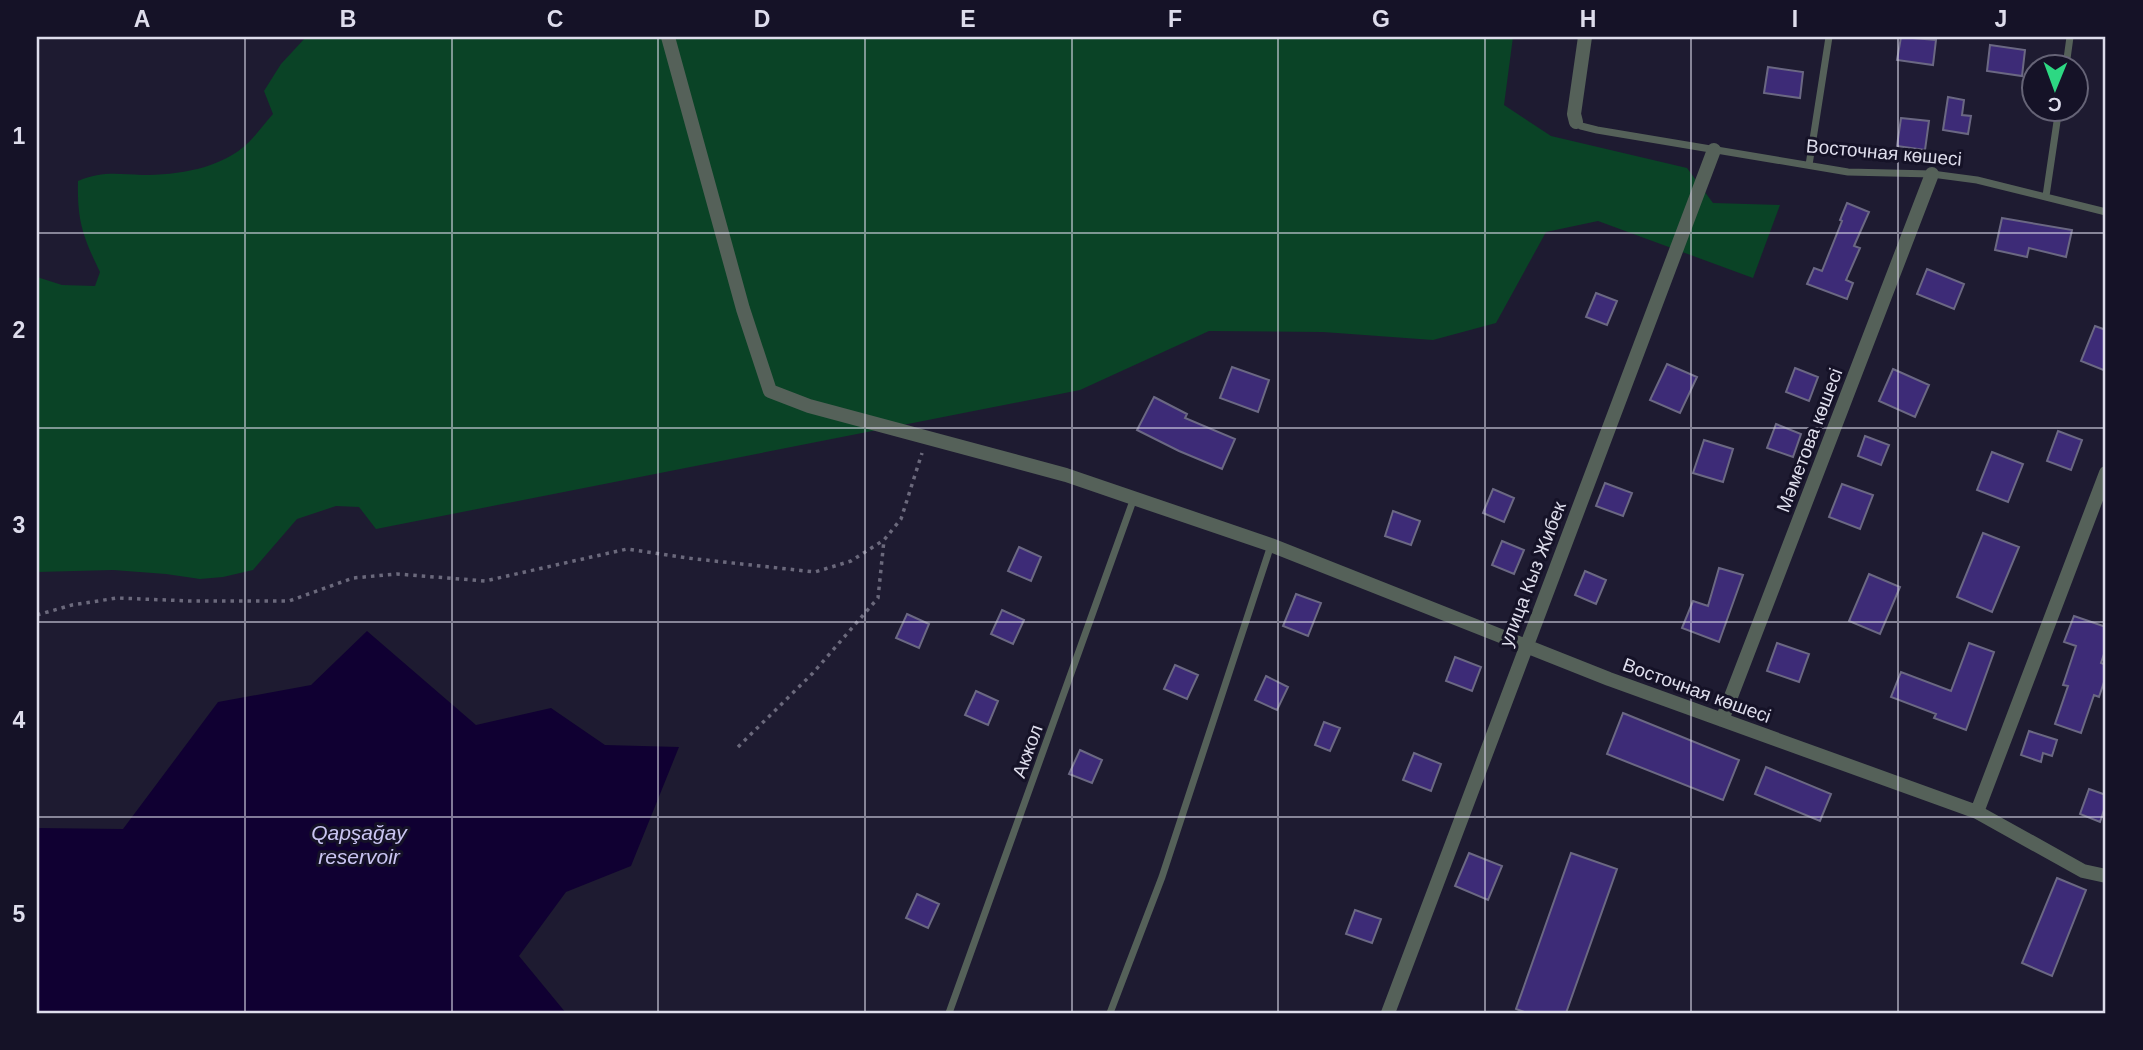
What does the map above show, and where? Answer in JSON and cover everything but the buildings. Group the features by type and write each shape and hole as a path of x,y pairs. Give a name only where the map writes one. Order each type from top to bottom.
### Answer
{"street":[{"name":"Восточная көшесі","path":"668,37 743,309 770,391 808,406 1066,475 1271,545 1609,679 1977,812 2083,871 2106,876"},
{"path":"1576,121 1574,114 1585,37"},
{"name":"улица Кыз Жибек","path":"1388,1013 1714,149"},
{"name":"Мәметова көшесі","path":"1722,720 1932,174"},
{"path":"1977,812 2106,472"}],"lane":[{"path":"1810,166 1829,37"},
{"name":"Восточная көшесі","path":"1576,121 1581,126 1597,130 1847,172 1932,174 1978,180 2106,212"},
{"path":"2046,196 2057,122"},
{"name":"Акжол","path":"949,1013 1134,498"},
{"path":"1110,1013 1163,877 1271,545"}],"path":[{"path":"37,615 72,605 117,598 289,601 353,578 397,574 485,581 627,548 687,558 815,572 851,561 884,540 901,519 928,438"},
{"path":"738,747 813,673 878,598 884,540"}],"green space":[{"path":"306,37 1513,37 1504,105 1551,136 1687,168 1713,203 1780,205 1753,278 1598,221 1546,232 1496,323 1433,340 1323,332 1209,331 1080,390 376,529 359,507 336,506 297,519 253,570 223,577 200,579 113,570 37,572 37,277 62,285 95,286 100,272 82,228 78,181 102,174 156,175 184,172 226,159 252,139 273,114 264,91 281,64"}],"water":[{"name":"Qapşağay reservoir","path":"367,631 476,725 551,708 605,745 679,747 631,866 566,892 519,956 566,1013 37,1013 37,828 123,829 218,702 311,685"}]}
